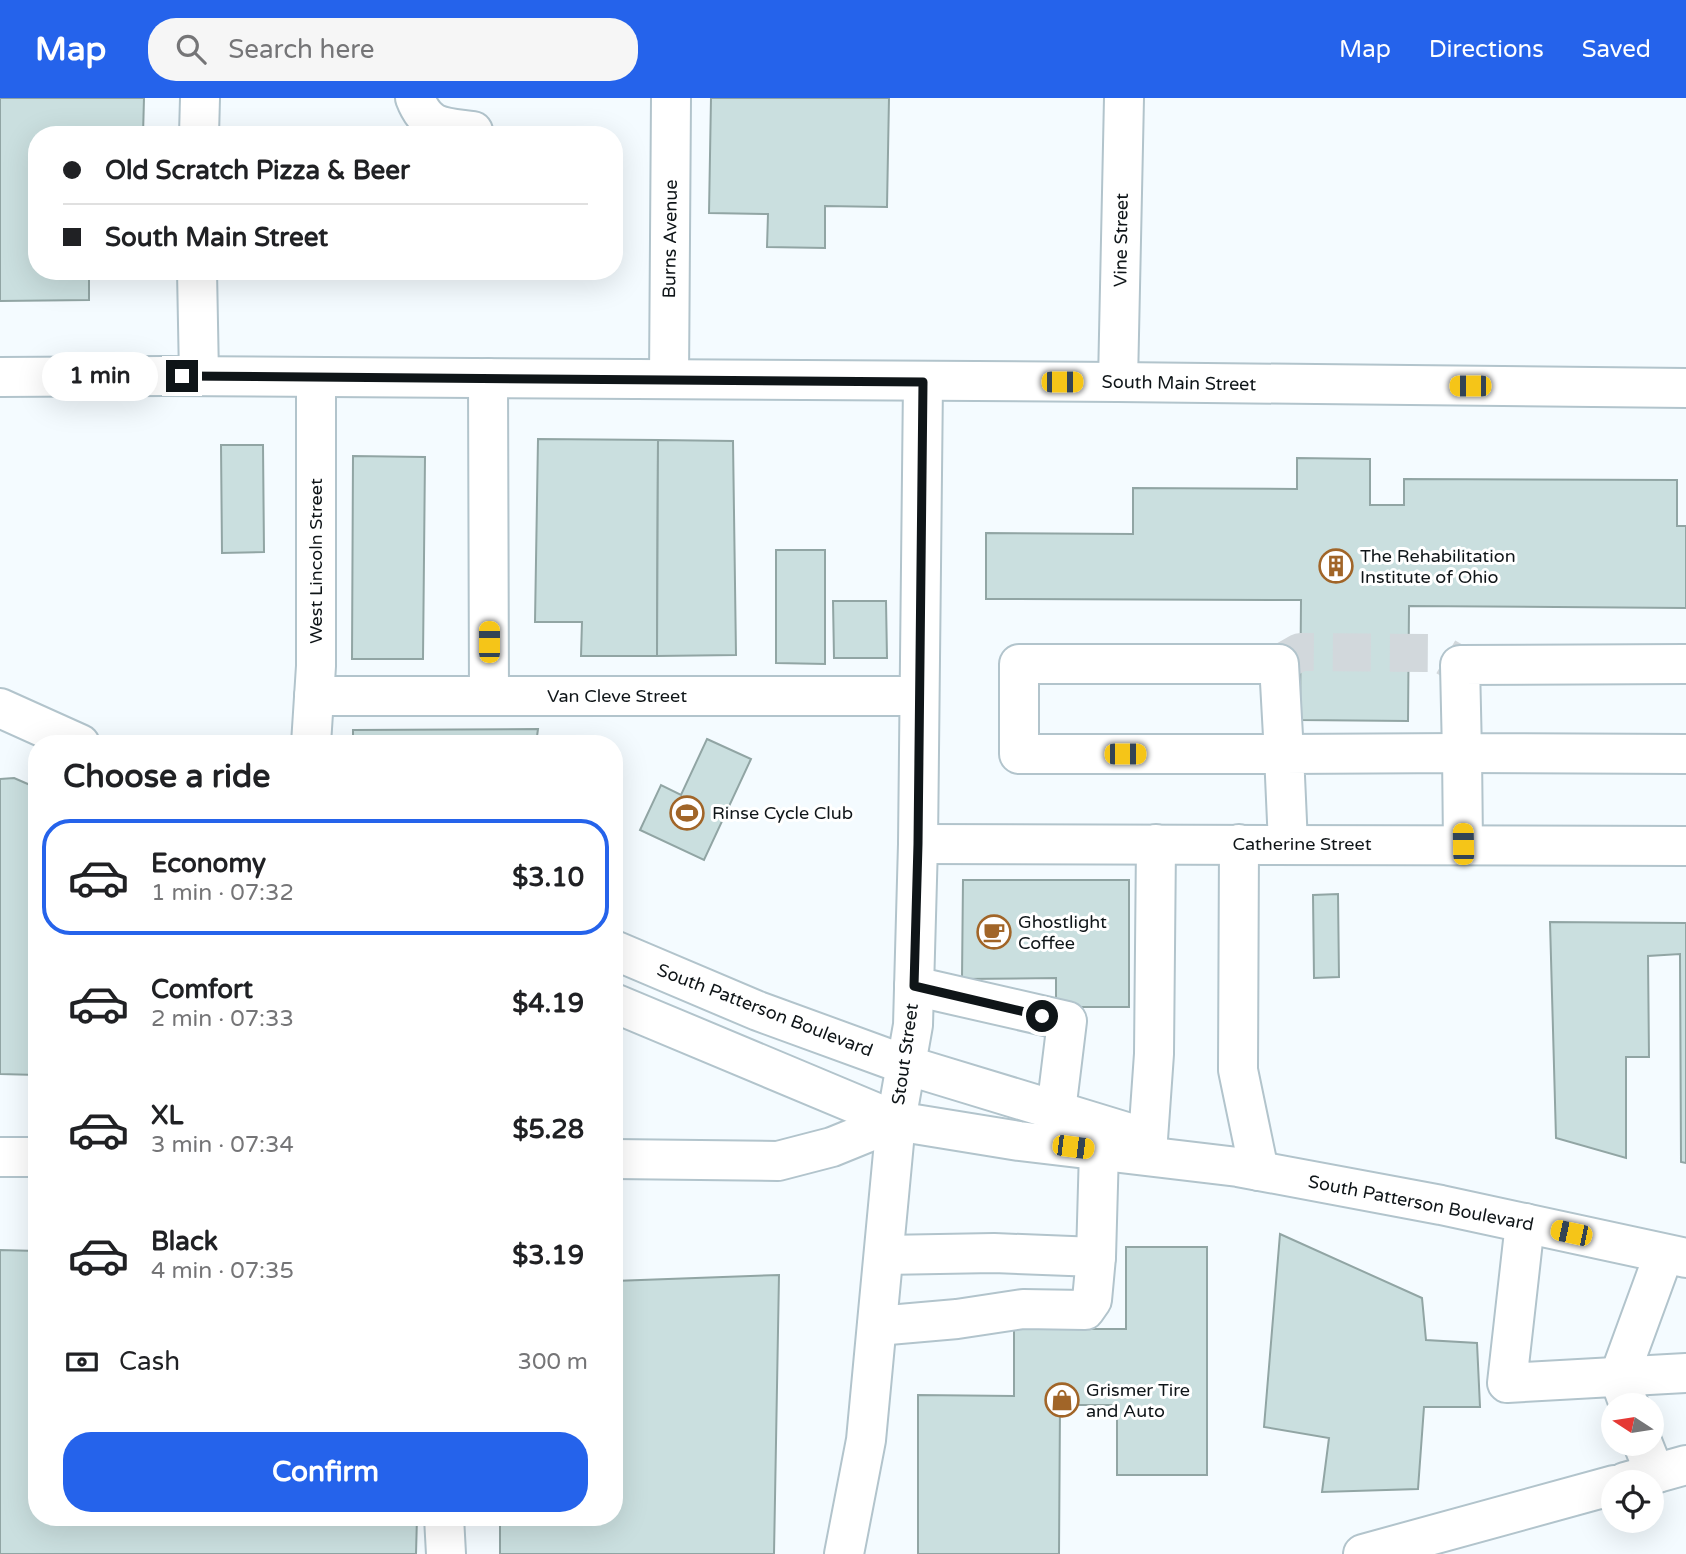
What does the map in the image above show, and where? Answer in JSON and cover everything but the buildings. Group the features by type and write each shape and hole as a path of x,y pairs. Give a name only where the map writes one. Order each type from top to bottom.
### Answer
{"main road":[{"path":"199,126 200,98"},
{"path":"415,98 421,113 436,126"},
{"name":"Burns Avenue","path":"669,379 671,98"},
{"name":"Vine Street","path":"1118,382 1124,98"},
{"path":"197,280 199,376"},
{"name":"South Main Street","path":"0,377 669,379 1686,388"},
{"name":"West Lincoln Street","path":"312,735 316,377"},
{"path":"488,378 489,695"},
{"name":"Stout Street","path":"844,1554 866,1440 896,1121 912,1025 918,844 923,382"},
{"path":"1288,844 1284,754 1279,664 1019,664 1019,754 1284,754 1462,753 1686,754"},
{"path":"1463,844 1460,665 1686,664"},
{"name":"Van Cleve Street","path":"314,696 919,696"},
{"path":"0,708 61,735"},
{"name":"Catherine Street","path":"918,844 1686,846"},
{"path":"1149,1139 1154,1054 1156,844"},
{"path":"1239,844 1238,1070 1248,1169"},
{"name":"South Patterson Boulevard","path":"623,954 758,1010 906,1065 1248,1169"},
{"path":"914,986 1067,1021 1056,1111"},
{"name":"South Patterson Boulevard","path":"623,1007 896,1121 1019,1141 1248,1169 1525,1223 1675,1256"},
{"path":"623,1159 778,1161 832,1147 896,1121"},
{"path":"877,1326 957,1319 1023,1309 1084,1310 1092,1300 1099,1150"},
{"path":"0,1157 28,1157"},
{"path":"1525,1223 1507,1383 1624,1391 1686,1373"},
{"path":"884,1255 995,1253 1096,1257"},
{"path":"1624,1391 1675,1256"},
{"path":"1363,1554 1601,1489"},
{"path":"444,1526 446,1554"}],"tunnel":[{"path":"1279,664 1300,652 1439,653 1460,665"}],"place":[{"name":"The Rehabilitation Institute of Ohio","path":"1336,566"},
{"name":"Rinse Cycle Club","path":"687,813"},
{"name":"Ghostlight Coffee","path":"994,932"},
{"name":"Grismer Tire and Auto","path":"1062,1400"}],"route":[{"path":"182,376 923,382 914,986 1042,1016"}]}
